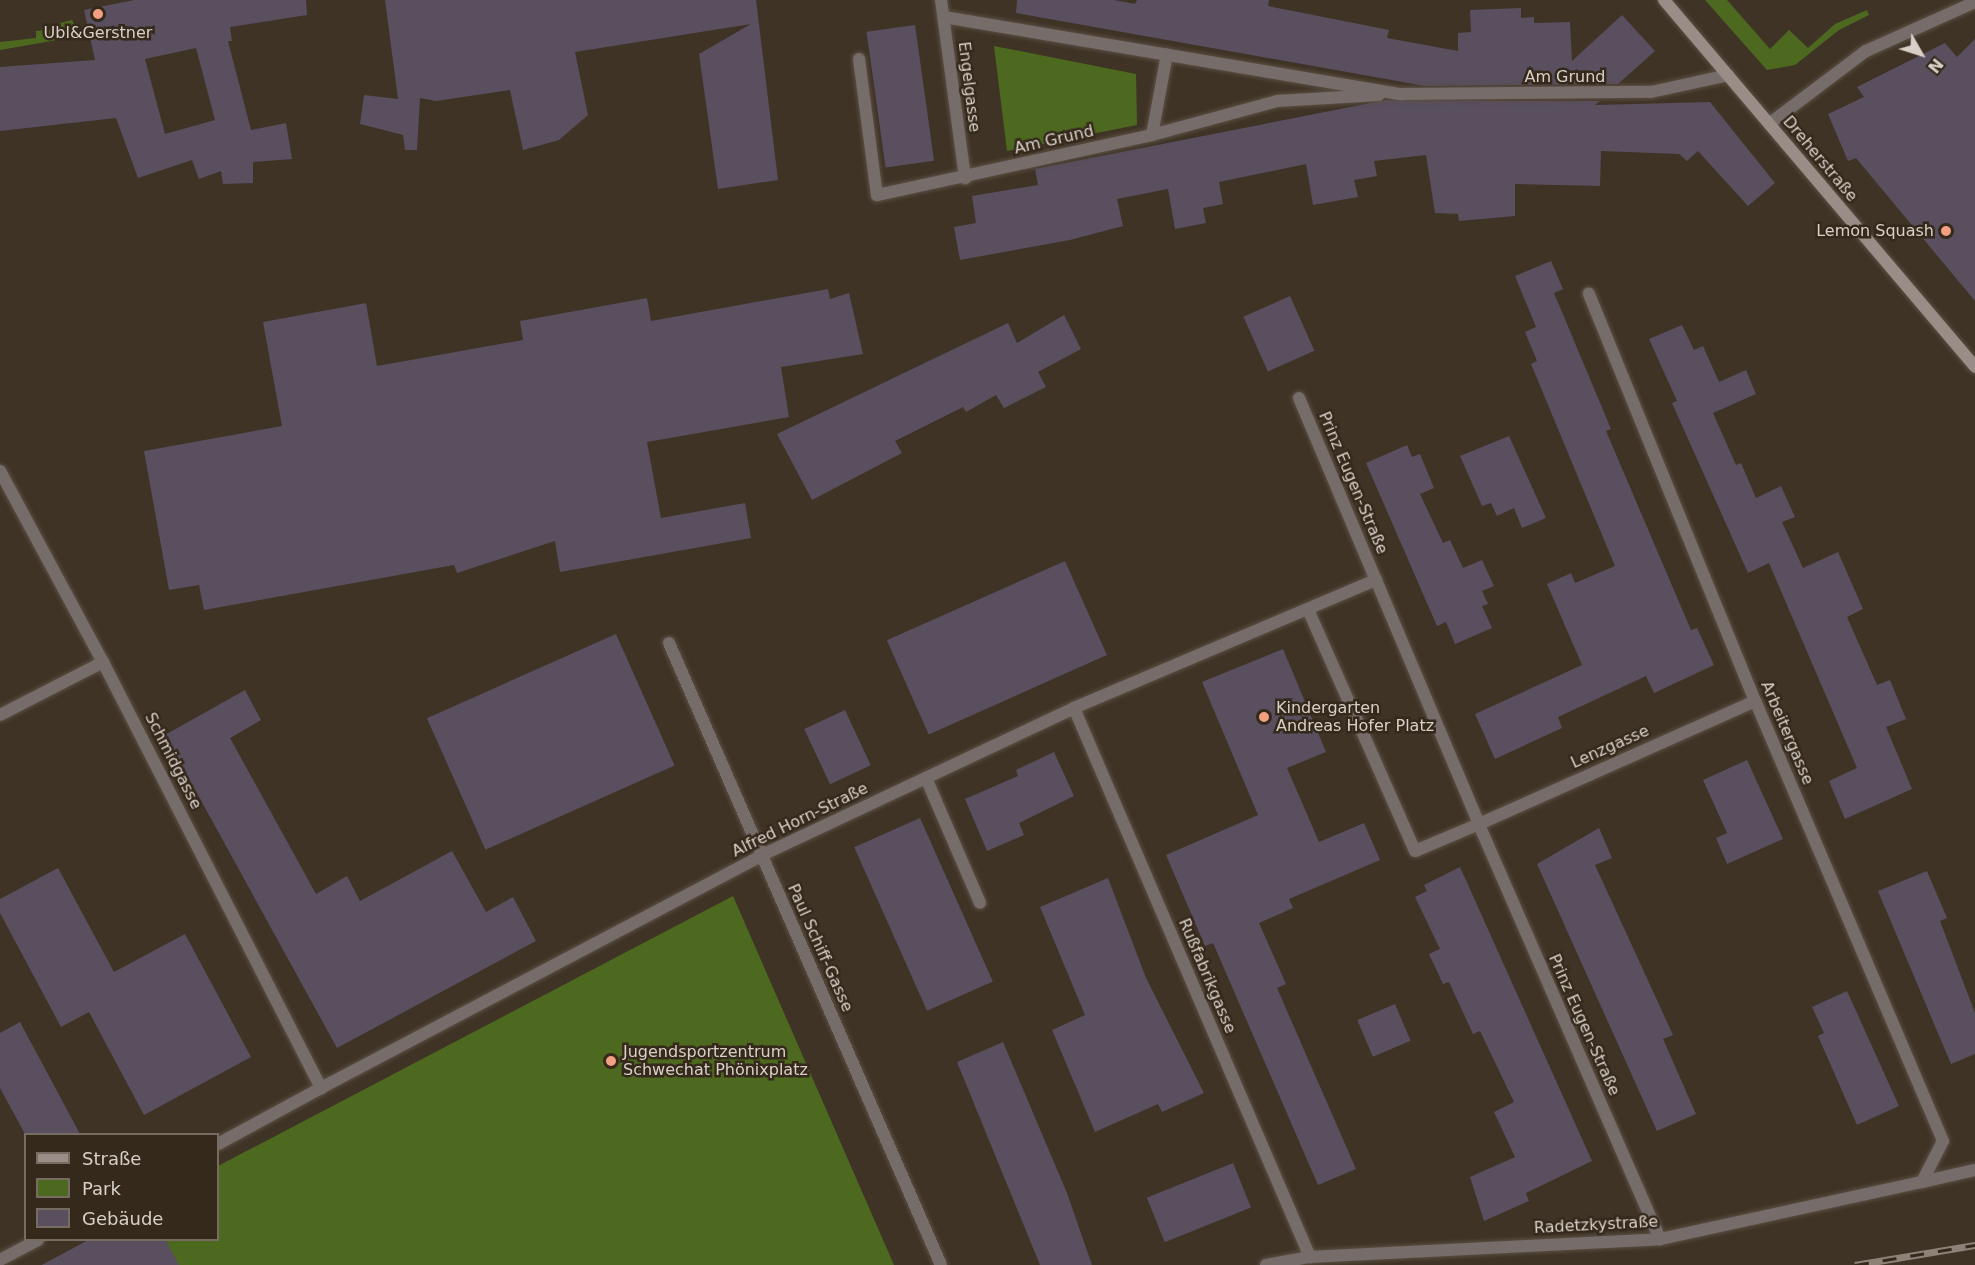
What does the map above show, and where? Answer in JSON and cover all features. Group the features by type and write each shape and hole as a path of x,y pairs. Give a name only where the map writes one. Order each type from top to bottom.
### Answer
{"street":[{"name":"Engelgasse","path":"941,0 964,178"},
{"name":"Dreherstraße","path":"1664,0 1975,367"},
{"path":"1769,124 1866,51 1975,2"},
{"name":"Am Grund","path":"944,16 1401,94"},
{"path":"1152,135 1167,54"},
{"name":"Am Grund","path":"859,59 877,195 964,178 1152,135 1277,101 1401,94 1651,92 1728,75"},
{"name":"Arbeitergasse","path":"1589,294 1755,701 1942,1142 1922,1182"},
{"name":"Prinz Eugen-Straße","path":"1299,398 1479,824 1660,1239"},
{"name":"Schmidgasse","path":"0,471 103,662 321,1088"},
{"name":"Alfred Horn-Straße","path":"219,1143 762,855 1074,708 1376,580"},
{"name":"Lenzgasse","path":"1308,610 1414,852 1755,701"},
{"name":"Paul Schiff-Gasse","path":"669,644 941,1265"},
{"path":"0,715 103,662"},
{"name":"Rußfabrikgasse","path":"1074,708 1310,1257"},
{"path":"927,778 980,903"},
{"name":"Radetzkystraße","path":"1266,1265 1310,1257 1660,1239 1975,1170"},
{"path":"0,1260 34,1241"}],"green space":[{"path":"1705,0 1727,0 1770,49 1789,30 1808,48 1835,24 1867,10 1869,15 1839,30 1795,65 1767,70"},
{"path":"72,20 80,36 0,50 0,42 36,38 36,31 55,29 60,23"},
{"path":"994,46 1136,74 1137,125 1007,151"},
{"name":"Jugendsportzentrum Schwechat Phönixplatz","path":"733,896 894,1265 42,1265 88,1241 219,1241 219,1165"}],"building":[{"path":"134,0 306,0 307,15 230,27 232,41 228,41 251,130 286,123 292,159 253,162 253,183 223,184 221,171 199,179 192,160 138,178 116,118 0,131 0,67 95,60 84,10","holes":["196,48 215,120 165,134 145,59"]},
{"path":"385,0 756,0 778,180 718,189 699,54 751,24 575,52 588,115 559,140 523,150 510,90 436,101 420,98 417,150 405,150 403,135 360,124 364,95 398,99"},
{"path":"1017,0 1114,0 1135,4 1137,0 1269,0 1268,6 1389,30 1387,38 1458,51 1458,33 1471,32 1470,10 1521,8 1521,18 1534,17 1534,23 1570,22 1572,61 1622,15 1655,51 1618,84 1425,86 1016,13"},
{"path":"915,25 934,161 886,167 866,32"},
{"name":"Lemon Squash","path":"1975,39 1975,301 1856,158 1848,161 1828,114 1864,97 1857,87 1945,43 1957,57"},
{"path":"1386,100 1600,101 1595,105 1710,102 1775,183 1748,206 1698,151 1687,161 1679,154 1601,151 1600,186 1515,184 1515,216 1459,221 1458,214 1435,213 1426,155 1374,161 1377,176 1354,180 1358,197 1313,205 1306,164 1219,182 1223,204 1203,208 1206,223 1175,229 1168,189 1117,199 1123,226 1070,240 960,260 954,227 976,223 972,196 1038,185 1035,169"},
{"path":"1551,261 1563,289 1554,293 1611,429 1606,431 1691,630 1697,628 1714,665 1654,693 1646,676 1558,717 1562,728 1495,759 1475,714 1582,665 1547,584 1571,573 1575,583 1615,566 1531,364 1537,361 1525,332 1536,327 1515,276"},
{"path":"828,289 830,299 849,293 863,354 781,367 789,417 647,442 661,518 745,503 751,538 560,572 555,541 457,573 454,565 204,610 199,585 169,590 144,451 282,426 263,322 366,303 377,366 523,340 520,321 647,298 651,321"},
{"path":"1290,296 1314,351 1268,372 1243,317"},
{"path":"1064,315 1081,349 1038,372 1046,387 1004,408 996,395 966,412 963,407 895,441 902,453 812,500 777,434 1008,323 1017,343"},
{"path":"1682,325 1694,350 1703,346 1719,382 1746,370 1756,394 1713,413 1736,465 1741,463 1756,498 1781,486 1795,517 1782,522 1803,568 1838,552 1863,609 1847,617 1877,685 1890,680 1906,719 1886,727 1912,789 1845,819 1829,781 1857,768 1769,563 1748,573 1672,403 1677,401 1649,339"},
{"path":"1509,436 1546,518 1522,528 1514,508 1497,516 1491,503 1482,506 1460,456"},
{"path":"1407,445 1412,457 1420,454 1434,488 1420,494 1443,543 1450,540 1463,568 1482,560 1494,586 1482,591 1488,604 1482,606 1492,628 1455,644 1446,622 1437,626 1366,463"},
{"path":"1065,561 1107,655 929,734 887,640"},
{"path":"616,634 675,766 485,850 427,718"},
{"path":"1283,649 1326,752 1287,768 1319,842 1364,823 1380,860 1289,899 1293,908 1259,923 1286,984 1277,988 1356,1169 1318,1185 1213,943 1205,946 1166,855 1258,815 1202,682"},
{"path":"245,690 261,720 230,738 316,894 347,876 360,901 452,851 486,912 513,897 536,941 337,1048 165,735"},
{"path":"845,710 871,765 830,784 804,729"},
{"path":"1054,752 1074,796 1019,823 1024,835 987,851 965,799 1018,776 1016,770"},
{"path":"1747,760 1783,839 1727,864 1716,838 1727,833 1703,780"},
{"path":"920,818 993,982 927,1011 854,847"},
{"path":"1599,828 1612,858 1595,865 1673,1035 1663,1039 1696,1114 1657,1131 1537,864"},
{"path":"1460,867 1592,1161 1526,1193 1529,1201 1484,1221 1470,1177 1515,1157 1494,1112 1514,1102 1480,1031 1473,1034 1449,982 1443,984 1429,954 1440,949 1415,897 1427,891 1424,885"},
{"path":"58,868 114,972 185,934 251,1057 144,1115 89,1012 61,1027 0,913 0,899"},
{"path":"1927,871 1947,918 1940,921 1975,1013 1975,1054 1951,1064 1878,891"},
{"path":"1108,878 1146,978 1204,1093 1162,1112 1158,1104 1095,1132 1052,1030 1085,1015 1040,907"},
{"path":"1847,991 1899,1106 1857,1125 1818,1036 1824,1033 1812,1007"},
{"path":"1395,1004 1411,1041 1373,1057 1357,1020"},
{"path":"20,1022 79,1133 24,1133 0,1088 0,1033"},
{"path":"1003,1042 1067,1193 1092,1265 1040,1265 957,1062"},
{"path":"1233,1163 1251,1208 1165,1242 1147,1198"},
{"path":"86,1241 166,1241 179,1265 42,1265"}],"railway":[{"path":"1855,1265 1975,1245"}],"place":[{"name":"Ubl&Gerstner","path":"98,14"},
{"name":"Lemon Squash","path":"1946,231"},
{"name":"Kindergarten Andreas Hofer Platz","path":"1264,717"},
{"name":"Jugendsportzentrum Schwechat Phönixplatz","path":"611,1061"}]}
